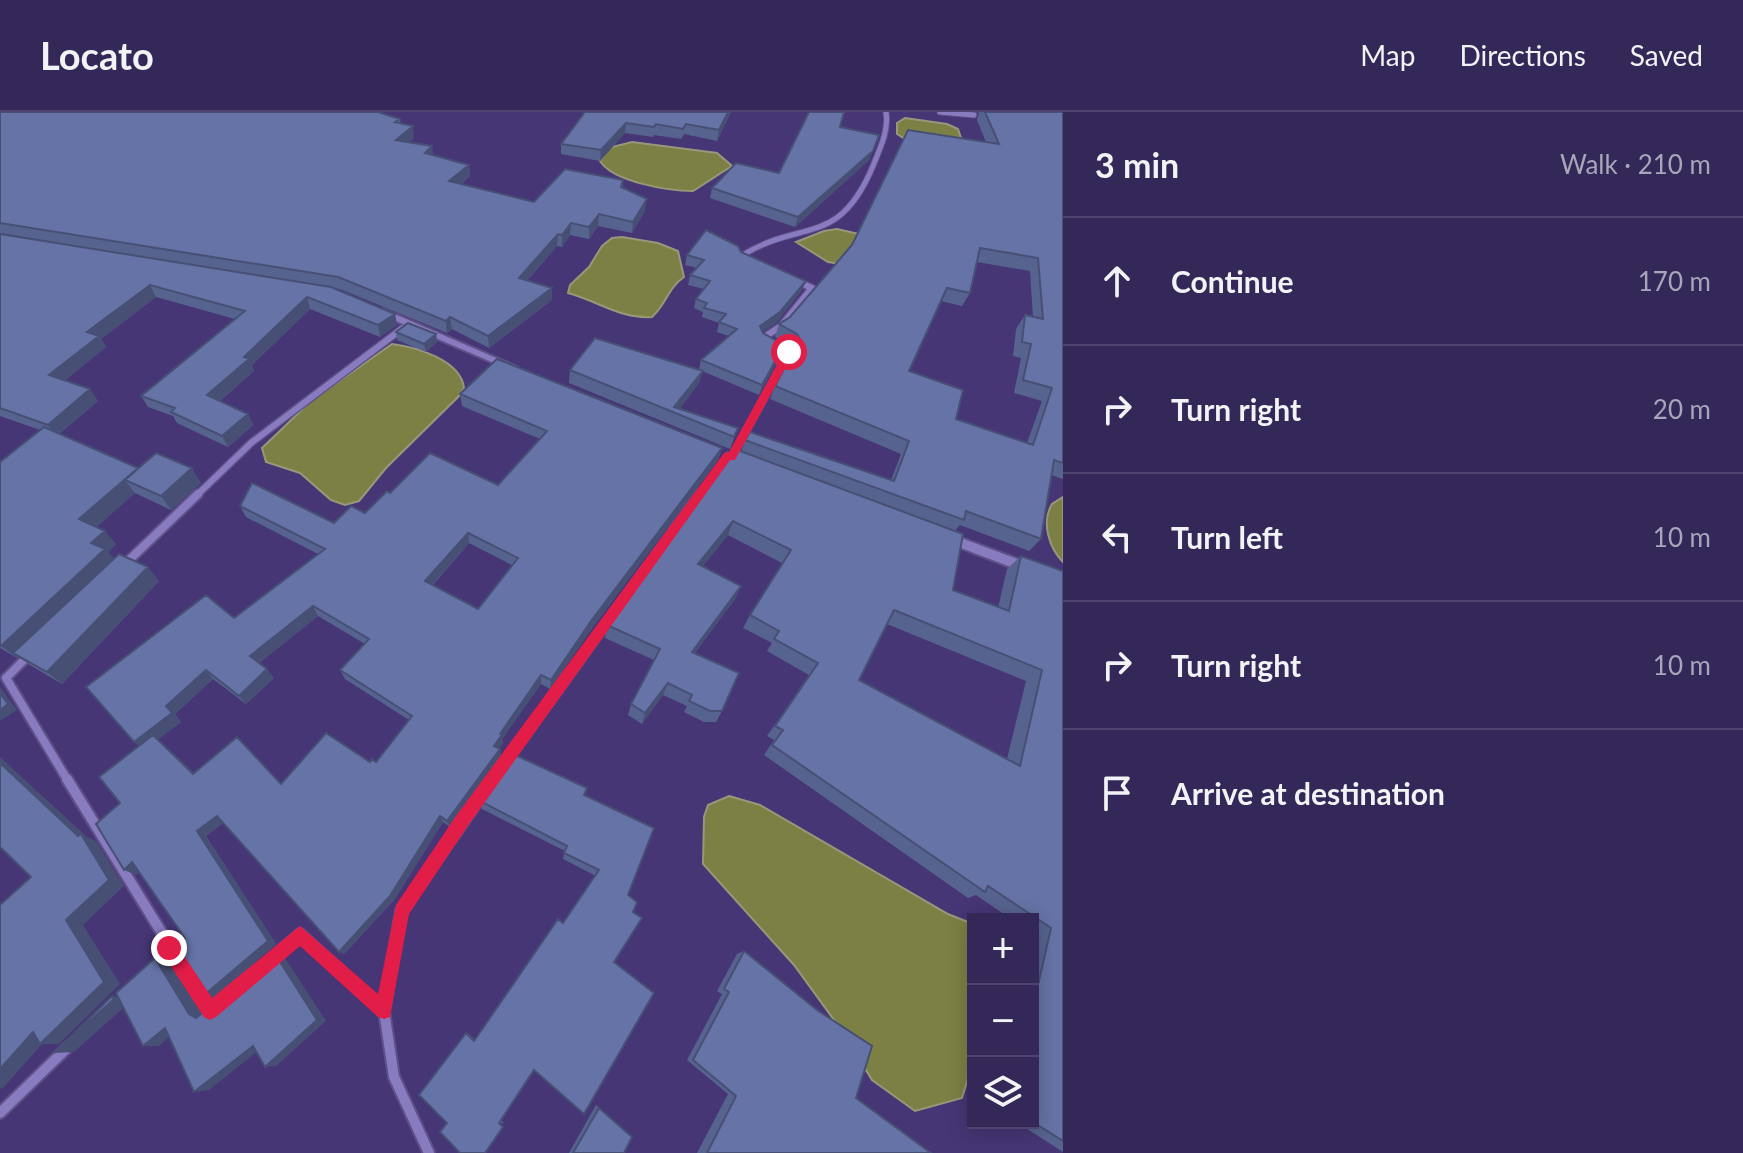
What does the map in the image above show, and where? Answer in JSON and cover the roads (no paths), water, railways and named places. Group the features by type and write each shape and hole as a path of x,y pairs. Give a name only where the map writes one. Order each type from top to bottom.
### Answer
{"street":[{"path":"757,263 741,256 753,248 830,225 842,218 869,180 888,123 886,112"},
{"path":"940,112 974,115"},
{"path":"429,1153 394,1077 384,1011 401,911 462,822 730,456 789,352 763,338 781,326 812,288 784,276"},
{"path":"366,306 530,375"},
{"path":"117,571 251,443 410,323"},
{"path":"714,450 746,462"},
{"path":"933,533 1063,582"},
{"path":"40,646 6,678 210,1011 221,1001"},
{"path":"266,963 300,934 384,1011"},
{"path":"157,959 169,948"},
{"path":"0,1113 79,1036"}]}
